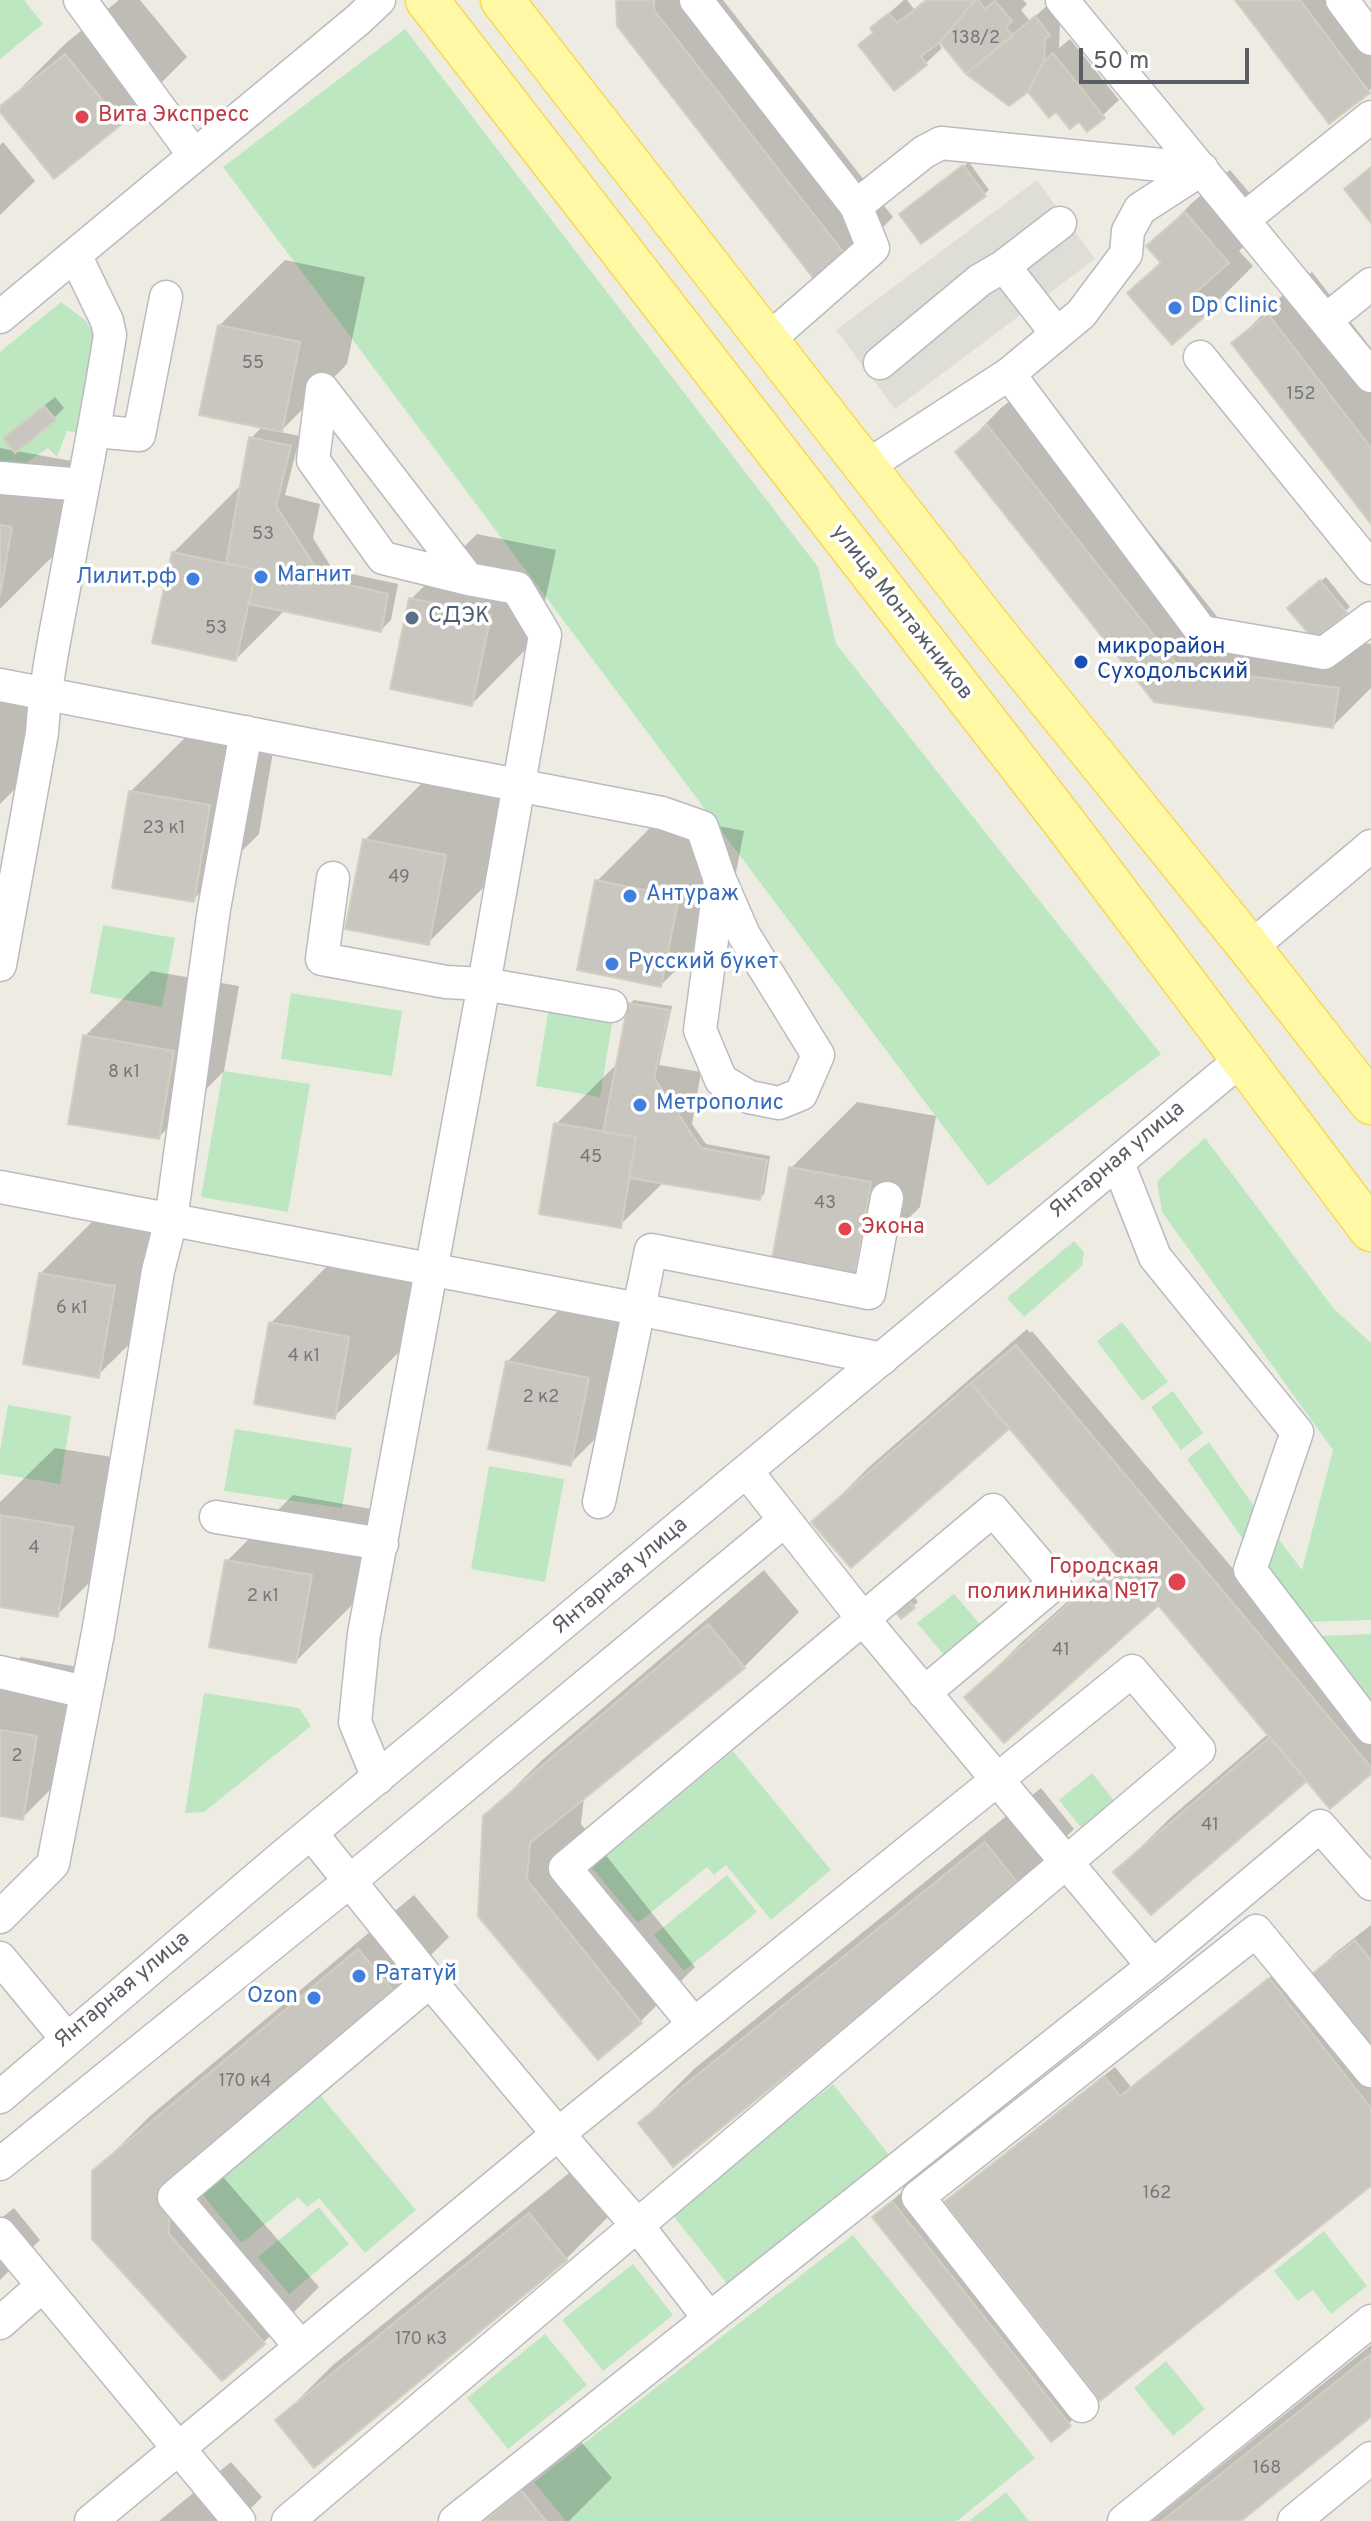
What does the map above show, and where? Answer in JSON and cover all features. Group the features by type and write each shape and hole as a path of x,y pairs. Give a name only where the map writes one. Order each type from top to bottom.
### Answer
{"main road":[{"name":"улица Монтажников","path":"427,0 1064,822 1371,1230"},
{"path":"502,0 991,628 1371,1103"},
{"path":"943,667 938,649 944,631 951,625 976,620 991,628"}],"street":[{"path":"80,0 194,155"},
{"path":"0,317 379,0"},
{"path":"696,0 856,206 873,248 768,340"},
{"path":"1062,0 1371,376"},
{"path":"1342,0 1371,39"},
{"path":"1244,219 1371,117"},
{"path":"856,206 924,152 941,143 1202,169"},
{"path":"867,466 1009,374 1081,314 1126,254 1128,231 1140,209 1202,169"},
{"path":"880,363 980,280 1004,266 1060,223"},
{"path":"0,965 42,733 44,694 95,431 110,335 107,321 75,255"},
{"path":"1004,266 1057,334"},
{"path":"1326,320 1371,284"},
{"path":"95,431 139,435 166,297"},
{"path":"1200,357 1371,568"},
{"path":"1009,374 1202,632 1324,653 1371,618"},
{"path":"378,1778 355,1722 364,1634 545,635 517,588 468,579 383,558 313,460 322,389 468,579"},
{"path":"0,478 83,485"},
{"path":"0,685 662,813 702,827 720,880 744,935 818,1055 801,1094 779,1103 749,1097 721,1080 700,1030 720,880"},
{"path":"0,1917 53,1864 98,1633 158,1271 171,1220 214,909 246,732"},
{"path":"1250,948 1371,846"},
{"path":"333,878 322,959 446,982 484,984 611,1006"},
{"name":"Янтарная улица","path":"0,2097 311,1833 1243,1058"},
{"path":"1118,1163 1155,1257 1297,1432 1250,1570 1371,1728"},
{"path":"0,1187 882,1359"},
{"path":"599,1502 651,1250 869,1293 887,1198"},
{"path":"747,1472 995,1780 1153,1966"},
{"path":"694,2024 565,1868 993,1510 1055,1583 924,1693"},
{"path":"216,1517 382,1544"},
{"path":"0,2164 350,1881 785,1520"},
{"path":"91,2521 558,2134 1132,1671 1199,1750 288,2521"},
{"path":"0,1672 85,1692"},
{"path":"455,2521 1153,1966 1320,1826 1371,1884"},
{"path":"311,1833 430,1981 637,2225 709,2318"},
{"path":"1082,2406 918,2197 1256,1931 1371,2071"},
{"path":"0,1958 67,2039"},
{"path":"301,2347 174,2197 430,1981"},
{"path":"0,2234 239,2521"},
{"path":"0,2323 42,2286"},
{"path":"1124,2521 1371,2321"},
{"path":"1294,2521 1371,2458"}],"shaded area":[{"path":"1037,180 1095,259 895,409 836,330"}],"green space":[{"path":"0,0 24,0 43,24 0,59"},
{"path":"405,29 818,567 836,644 1161,1054 988,1186 223,167"},
{"path":"61,302 84,319 98,338 81,433 67,431 57,457 48,448 7,476 0,470 0,352"},
{"path":"103,925 175,938 162,1007 90,993"},
{"path":"291,993 402,1011 392,1076 281,1059"},
{"path":"549,1007 613,1018 600,1097 536,1086"},
{"path":"223,1071 310,1084 288,1212 201,1197"},
{"path":"1205,1138 1334,1309 1371,1343 1371,1620 1302,1622 1267,1571 1277,1537 1302,1570 1333,1450 1162,1212 1157,1181"},
{"path":"1074,1241 1084,1252 1082,1266 1024,1317 1007,1298"},
{"path":"1122,1322 1168,1382 1142,1401 1097,1341"},
{"path":"1173,1391 1203,1433 1181,1450 1151,1407"},
{"path":"8,1405 71,1416 60,1484 0,1474 0,1451"},
{"path":"235,1429 352,1448 342,1508 224,1491"},
{"path":"1209,1442 1260,1515 1251,1551 1187,1459"},
{"path":"489,1466 564,1479 545,1582 471,1569"},
{"path":"954,1594 980,1624 943,1654 917,1623"},
{"path":"1371,1634 1371,1702 1321,1636"},
{"path":"204,1693 299,1708 311,1726 204,1812 185,1813"},
{"path":"733,1751 831,1870 771,1920 726,1865 714,1875 707,1867 638,1923 592,1868"},
{"path":"1092,1773 1116,1803 1083,1830 1059,1800"},
{"path":"727,1875 757,1912 684,1971 654,1935"},
{"path":"833,2084 890,2156 729,2286 672,2214"},
{"path":"321,2096 416,2210 365,2253 319,2198 307,2207 298,2197 242,2243 203,2195"},
{"path":"319,2207 349,2244 289,2294 258,2257"},
{"path":"1324,2231 1367,2286 1331,2314 1313,2290 1298,2301 1274,2271"},
{"path":"853,2235 1035,2458 957,2521 566,2521 534,2482"},
{"path":"633,2264 673,2315 603,2371 562,2320"},
{"path":"545,2334 587,2385 508,2449 467,2398"},
{"path":"1166,2361 1205,2409 1173,2436 1134,2388"},
{"path":"1006,2492 1029,2521 969,2521"}],"building":[{"path":"616,0 654,0 654,10 851,262 821,288 617,26"},
{"path":"927,0 975,0 940,42 921,56 927,65 894,91 858,45 873,33 870,28 889,13 897,23"},
{"path":"975,0 985,9 995,1 1012,21 1006,27 1013,36 966,74 940,42"},
{"path":"1235,0 1300,0 1370,93 1329,124"},
{"path":"1035,16 1050,35 1045,39 1044,61 1028,92 1009,106 966,74"},
{"path":"1053,53 1105,118 1087,132 1079,122 1070,129 1056,112 1049,118 1028,92 1044,61"},
{"path":"65,54 122,124 54,179 0,112 0,106"},
{"path":"963,165 986,196 921,244 899,214"},
{"path":"1371,167 1371,223 1344,189"},
{"path":"1185,212 1229,263 1195,293 1211,311 1172,345 1127,293 1161,263 1146,246"},
{"path":"1268,314 1371,448 1371,524 1231,343"},
{"path":"218,325 300,342 282,432 199,415"},
{"path":"44,406 56,420 15,453 3,438"},
{"path":"987,425 1179,667 1339,688 1333,728 1154,702 955,452"},
{"path":"249,437 291,446 276,506 323,579 388,594 381,632 249,604 256,570 226,563"},
{"path":"0,525 12,527 0,595"},
{"path":"172,552 256,570 236,661 152,643"},
{"path":"1320,580 1347,613 1314,640 1287,608"},
{"path":"409,598 491,615 472,706 390,689"},
{"path":"129,791 210,805 194,902 112,888"},
{"path":"363,839 446,855 429,945 345,929"},
{"path":"595,880 679,897 661,987 577,970"},
{"name":"Метрополис","path":"628,1003 669,1010 654,1078 701,1148 767,1160 760,1200 629,1178 636,1137 603,1132"},
{"path":"83,1035 174,1051 159,1139 68,1124"},
{"path":"554,1123 636,1137 621,1228 539,1214"},
{"path":"789,1167 871,1182 855,1275 772,1259"},
{"path":"39,1273 115,1286 99,1378 23,1364"},
{"path":"269,1322 349,1337 335,1419 254,1404"},
{"name":"Городская поликлиника №17","path":"1016,1345 1371,1767 1371,1774 1330,1809 971,1383"},
{"path":"506,1361 589,1378 571,1466 488,1449"},
{"path":"971,1383 1009,1429 851,1568 811,1522"},
{"path":"0,1515 73,1527 58,1617 0,1607"},
{"path":"1119,1559 1159,1605 1004,1743 964,1697"},
{"path":"225,1560 312,1575 296,1663 209,1647"},
{"path":"905,1595 915,1608 901,1619 891,1606"},
{"path":"708,1624 745,1668 530,1843 527,1880 642,2023 598,2060 478,1916 483,1816"},
{"path":"0,1730 37,1736 23,1820 0,1816"},
{"path":"1270,1737 1307,1781 1151,1915 1113,1872"},
{"path":"985,1842 1020,1886 673,2167 638,2123"},
{"path":"1355,1940 1371,1960 1371,2050 1312,1974"},
{"path":"358,1949 395,1993 170,2185 169,2234 265,2344 222,2381 92,2239 92,2171"},
{"path":"1269,1978 1371,2108 1371,2186 1100,2401 944,2202 1104,2076 1120,2096"},
{"path":"892,2201 1071,2426 1051,2442 872,2217"},
{"path":"529,2213 567,2260 314,2468 275,2420"},
{"path":"1371,2354 1371,2417 1241,2521 1162,2521"},
{"path":"521,2490 546,2521 484,2521"}],"place":[{"name":"Вита Экспресс","path":"82,117"},
{"name":"Dp Clinic","path":"1175,308"},
{"name":"Магнит","path":"261,577"},
{"name":"Лилит.рф","path":"193,579"},
{"name":"СДЭК","path":"412,618"},
{"name":"микрорайон Суходольский","path":"1081,662"},
{"name":"Антураж","path":"630,896"},
{"name":"Русский букет","path":"612,964"},
{"name":"Метрополис","path":"640,1105"},
{"name":"Экона","path":"845,1229"},
{"name":"Городская поликлиника №17","path":"1177,1582"},
{"name":"Рататуй","path":"359,1976"},
{"name":"Ozon","path":"314,1998"}]}
